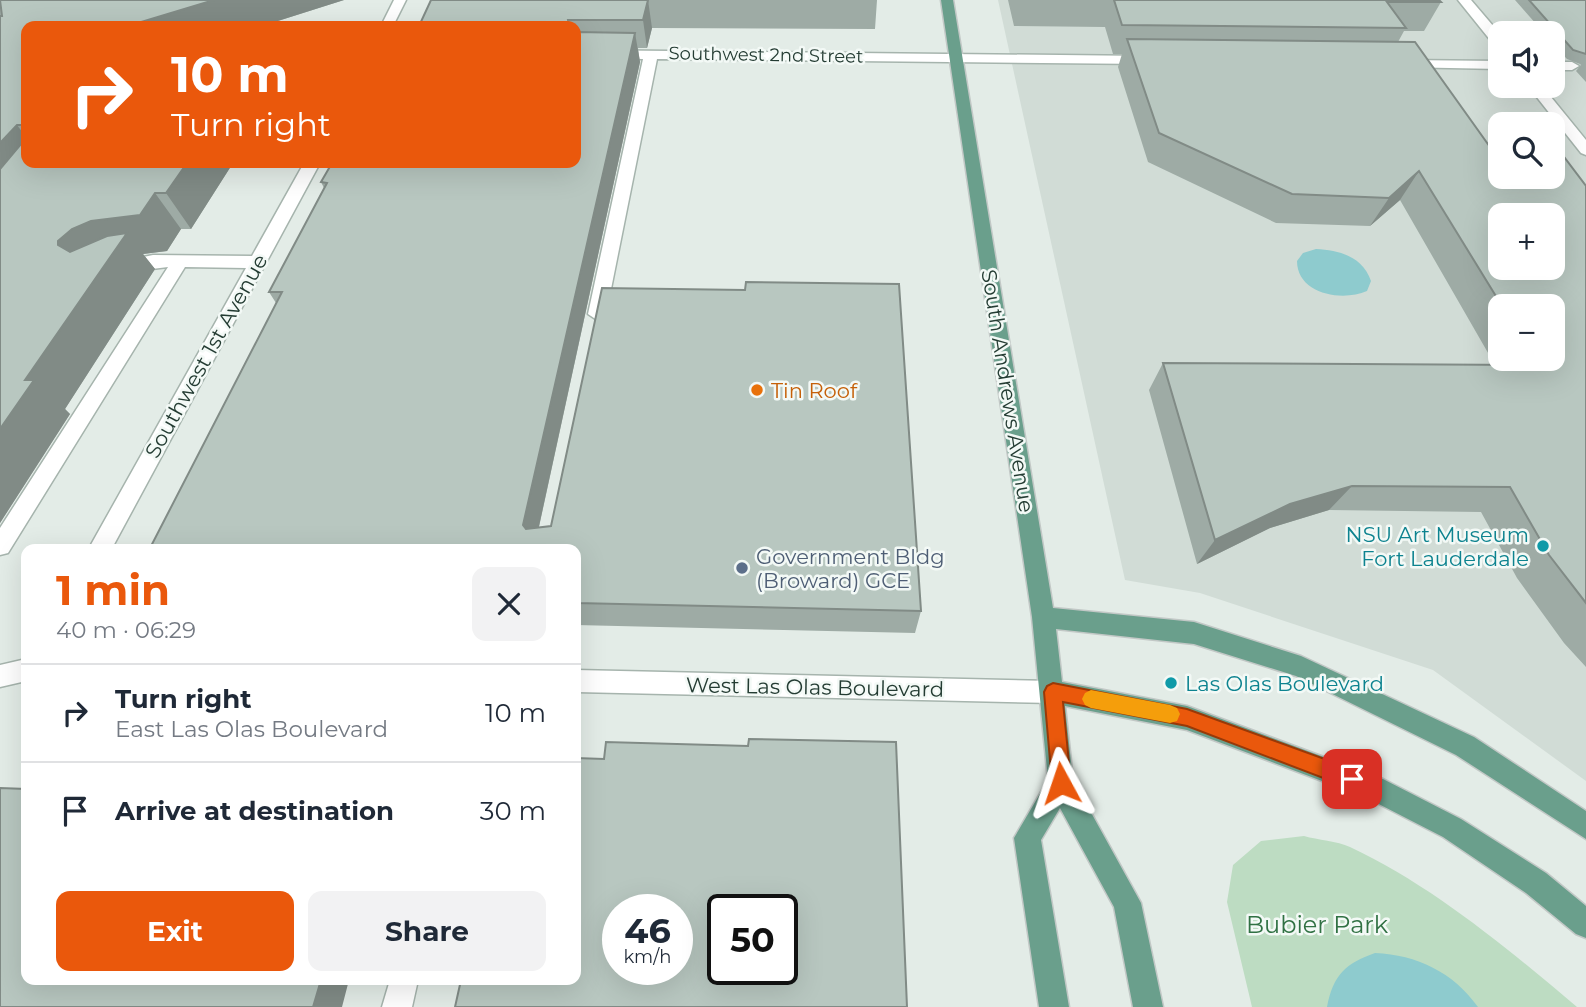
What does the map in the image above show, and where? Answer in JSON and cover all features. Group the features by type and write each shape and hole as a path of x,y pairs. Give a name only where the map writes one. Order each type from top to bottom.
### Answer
{"main road":[{"name":"South Andrews Avenue","path":"947,0 1053,692 1061,783 1128,903 1148,1007"},
{"path":"1042,617 1194,633 1301,667 1465,746 1586,826"},
{"path":"1053,692 1187,718 1374,788 1452,828 1536,883 1586,924"},
{"path":"1054,1007 1027,838 1061,783"}],"street":[{"path":"390,21 400,0"},
{"path":"1464,0 1488,29"},
{"name":"Southwest 2nd Street","path":"581,54 1158,60"},
{"path":"593,334 651,54"},
{"path":"1388,64 1488,65"},
{"path":"1565,66 1572,66"},
{"path":"1545,98 1586,150"},
{"name":"Southwest 1st Avenue","path":"102,544 309,168"},
{"path":"105,274 121,266 181,260 257,262"},
{"path":"0,545 181,260"},
{"path":"0,676 21,671"},
{"name":"West Las Olas Boulevard","path":"581,681 1053,692"},
{"path":"397,1007 403,985"}],"shaded area":[{"path":"998,0 1586,0 1586,781 1433,670 1200,593 1125,580"}],"green space":[{"name":"Bubier Park","path":"1304,836 1350,847 1411,880 1496,941 1577,1007 1252,1007 1227,902 1233,865 1261,841"}],"water":[{"path":"1316,249 1350,256 1362,266 1371,281 1367,291 1346,296 1334,295 1313,288 1304,281 1297,261 1303,253"},
{"path":"1375,953 1405,957 1433,968 1457,984 1478,1007 1327,1007 1333,986 1342,972 1356,961"}],"building":[{"path":"0,0 214,0 145,21 21,21 21,125 17,125 0,143"},
{"path":"431,0 648,0 643,20 421,21"},
{"path":"1114,0 1441,2 1387,2 1406,28 1122,25"},
{"path":"1529,0 1586,0 1586,54 1573,50 1565,41 1565,21 1547,21"},
{"path":"581,32 635,33 523,525 526,529 551,526 602,288 745,290 746,282 899,284 921,611 581,603 581,544 152,544 282,292 269,292 327,183 321,182 329,168 581,168"},
{"path":"1127,39 1415,42 1488,144 1488,189 1565,189 1565,158 1586,186 1586,603 1549,555 1510,487 1352,486 1290,504 1215,540 1163,363 1488,365 1488,371 1565,371 1565,294 1495,294 1419,171 1389,198 1292,194 1159,133"},
{"path":"21,144 21,168 184,168 166,193 155,193 140,215 91,221 72,229 58,241 58,245 70,252 107,236 127,233 25,380 34,380 0,429 0,169"},
{"path":"749,739 896,742 907,1007 455,1007 460,985 581,985 581,758 604,759 606,742 748,746"},
{"path":"0,788 21,789 21,985 320,985 313,1007 0,1007"}],"slow traffic":[{"path":"1091,699 1170,714"}],"place":[{"name":"Tin Roof","path":"757,390"},
{"name":"NSU Art Museum Fort Lauderdale","path":"1543,546"},
{"name":"Government Bldg (Broward) GCE","path":"742,568"},
{"name":"Las Olas Boulevard","path":"1171,683"}],"route":[{"path":"1061,783 1053,692 1187,718 1352,779"}]}
